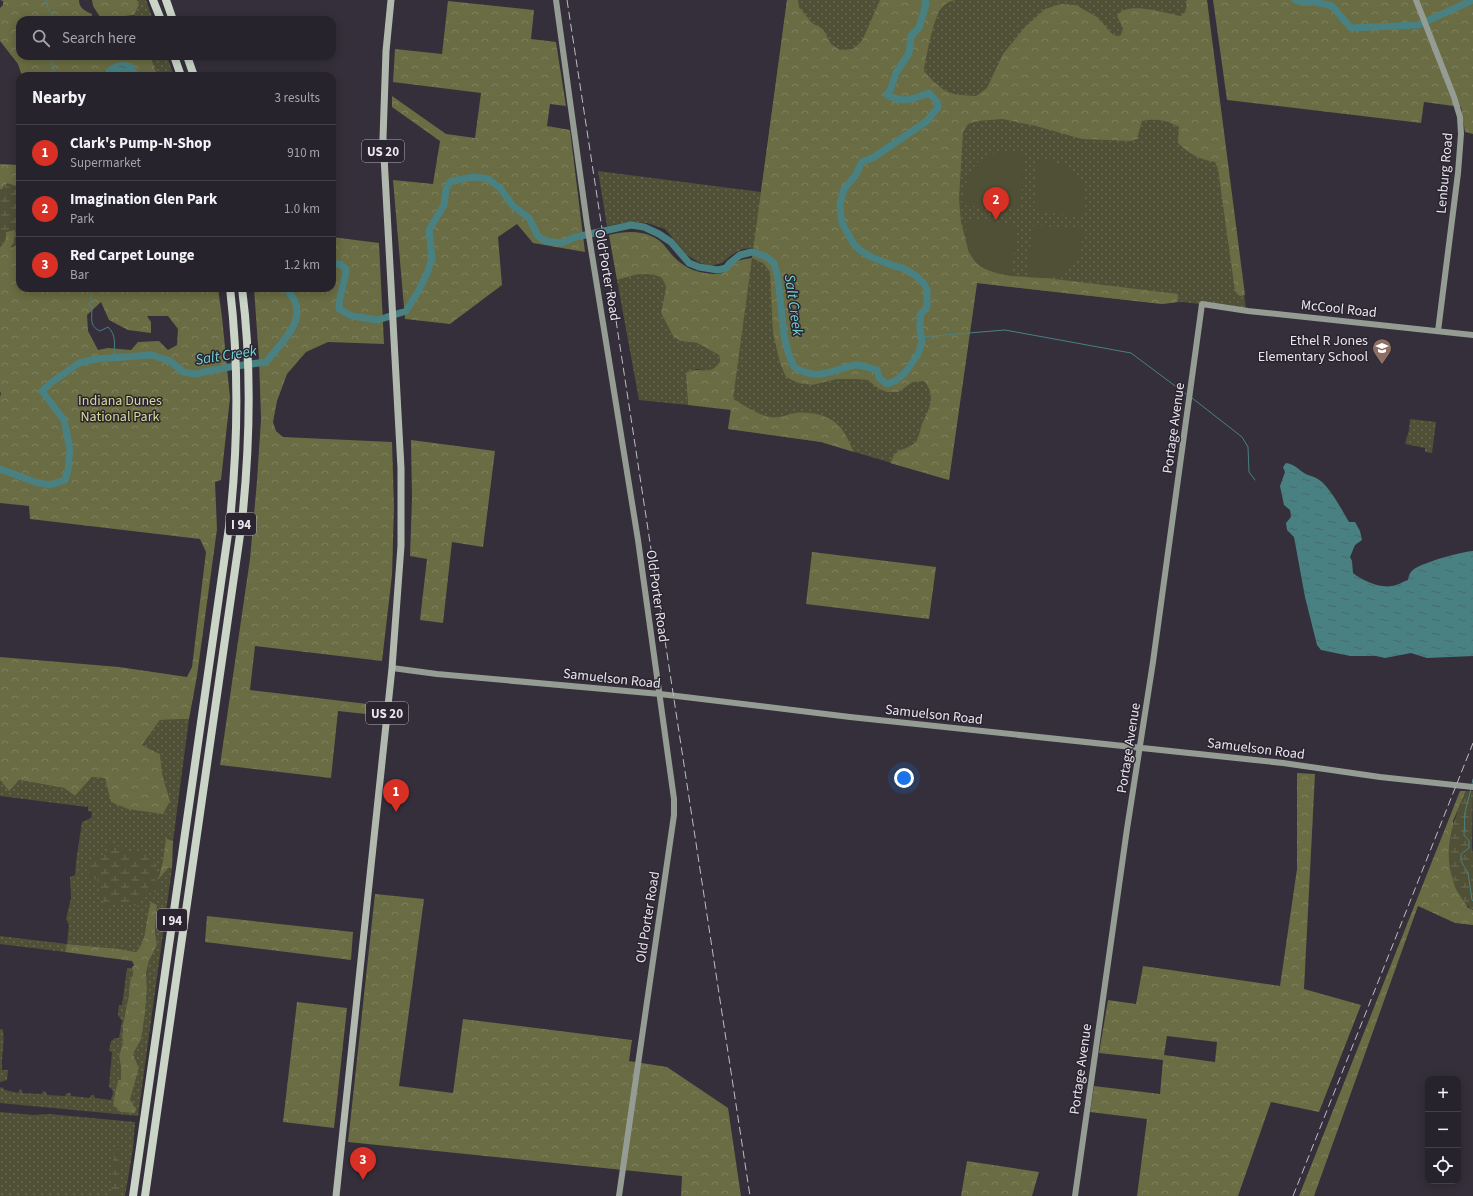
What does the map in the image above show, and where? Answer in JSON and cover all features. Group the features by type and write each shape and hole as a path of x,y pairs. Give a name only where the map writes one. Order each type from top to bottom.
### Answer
{"highway":[{"path":"153,0 159,16"},
{"path":"166,0 172,16"},
{"path":"175,60 180,72"},
{"path":"188,60 193,72"},
{"name":"I 94","path":"133,1196 230,520 236,446 236,351 230,292"},
{"name":"I 94","path":"145,1196 242,521 249,431 248,354 242,292"},
{"path":"129,1196 140,1146"}],"main road":[{"name":"US 20","path":"336,1196 392,668 401,546 401,468 383,138 386,51 392,0"}],"street":[{"name":"Old Porter Road","path":"556,0 587,224 638,540 674,799 674,815 619,1196"},
{"name":"Lenburg Road","path":"1416,0 1454,97 1460,118 1461,134 1458,173 1438,331"},
{"name":"McCool Road","path":"1202,304 1248,311 1473,335"},
{"name":"Portage Avenue","path":"1075,1196 1124,847 1141,747 1160,617 1202,304"},
{"name":"Samuelson Road","path":"392,668 437,674 660,694 850,717 1141,747 1284,763 1380,777 1470,787"}],"green space":[{"path":"0,0 79,0 81,7 92,14 92,16 16,16 16,60 152,60 156,72 21,72 18,64 0,41 0,8 3,5 3,1"},
{"path":"92,0 137,0 139,5 134,15 125,16 99,16 93,6"},
{"path":"137,0 146,0 152,16 134,16 139,5"},
{"path":"787,0 1206,0 1246,309 1182,302 1162,304 977,283 949,480 821,442 728,429 753,248 743,249 733,254 722,263 710,266 698,262 687,255 665,229 647,223 628,222 607,226 598,171 761,192"},
{"path":"787,0 798,0 799,7 812,23 823,29 831,44 840,50 853,49 862,41 880,0 955,0 948,2 938,14 930,39 924,71 945,91 958,95 976,96 987,88 1003,54 1024,28 1045,9 1061,4 1076,5 1097,17 1113,35 1118,36 1121,35 1123,28 1117,16 1122,11 1137,8 1156,10 1181,16 1186,11 1187,0 1207,0 1245,295 1240,296 1235,291 1218,169 1215,162 1204,160 1195,156 1178,143 1179,127 1161,120 1142,121 1137,139 1130,141 1082,139 1036,126 1002,119 978,121 968,124 963,132 959,199 961,222 969,253 1011,276 1046,278 1178,294 1177,302 1162,304 977,283 949,480 890,463 897,452 914,444 918,438 929,408 931,397 928,387 924,381 913,382 898,392 887,392 879,389 868,380 837,379 812,385 798,383 786,377 780,363 773,333 770,272 763,263 752,258"},
{"path":"1213,0 1473,0 1473,134 1465,132 1461,107 1424,102 1421,123 1227,100"},
{"path":"448,1 534,10 531,39 556,42 566,106 550,104 547,126 570,130 585,252 533,243 517,224 498,237 502,285 450,324 405,319 393,180 433,184 440,141 392,107 392,96 446,134 475,138 481,93 393,82 395,49 442,54"},
{"path":"152,60 168,60 173,72 156,72"},
{"path":"1002,152 1019,153 1025,156 1020,207 1013,209 962,205 968,177 972,170 987,156"},
{"path":"1038,160 1063,166 1076,175 1083,188 1085,197 1084,216 1036,212 1034,208"},
{"path":"0,164 16,165 16,186 4,186 2,190 0,189"},
{"path":"7,183 16,186 16,246 11,248 14,243 15,230 6,232 5,241 0,247 0,189 2,190"},
{"path":"966,219 1014,224 1018,228 1011,276 987,270 974,260 967,243"},
{"path":"1035,225 1083,230 1081,250 1074,264 1061,274 1046,278 1027,277 1032,228"},
{"name":"Indiana Dunes National Park","path":"16,229 14,243 11,247 16,245 16,292 219,292 230,398 221,480 215,482 217,529 197,676 189,719 160,720 142,745 160,754 163,778 170,801 163,814 128,809 111,802 105,778 92,777 75,796 64,788 19,780 9,791 0,780 0,657 119,667 187,677 192,667 206,552 200,539 30,519 29,506 0,503 0,247 5,241 6,232","holes":["101,302 109,320 128,330 151,333 151,322 147,316 168,316 178,329 177,345 168,350 159,341 138,342 131,350 108,348 98,350 88,331 87,315"]},
{"path":"630,232 646,234 661,242 678,261 693,270 711,274 720,274 725,272 736,262 743,259 752,258 733,399 756,412 771,417 781,417 795,413 818,414 824,416 841,428 854,452 821,442 728,429 731,410 688,405 687,372 693,370 713,369 720,361 719,355 697,343 680,341 673,336 661,313 666,287 662,278 645,274 617,280 609,235"},
{"path":"336,238 379,243 384,344 328,342 306,352 287,374 277,401 273,422 276,431 283,437 392,442 394,507 392,575 382,661 255,646 250,690 376,705 375,715 338,711 331,778 220,765 250,559 261,419 254,292 336,292"},
{"path":"638,273 652,274 662,278 666,287 661,313 673,336 680,341 697,343 719,355 720,361 715,368 707,371 696,369 686,377 688,405 639,400 617,280"},
{"path":"1410,419 1436,422 1432,453 1425,452 1425,448 1405,444"},
{"path":"411,440 495,451 483,547 452,542 443,623 420,620 427,559 410,556 412,498"},
{"path":"812,552 936,567 929,619 806,604"},
{"path":"189,719 173,841 167,838 158,879 168,868 172,868 138,1116 0,1103 0,1088 2,1087 5,1090 18,1093 20,1089 22,1090 22,1093 42,1094 43,1091 46,1092 47,1095 65,1096 67,1093 70,1093 71,1096 90,1098 91,1095 94,1095 95,1098 111,1100 113,1091 109,1087 112,1052 109,1051 111,1041 115,1038 119,1038 122,1021 118,1015 119,1005 122,1005 127,968 132,968 133,974 130,981 123,1024 123,1042 119,1056 121,1081 118,1080 116,1107 120,1112 125,1112 132,1105 130,1100 139,1068 133,1054 141,1040 147,988 146,973 149,961 157,945 155,931 157,905 151,903 143,941 136,952 67,944 69,925 66,919 71,898 70,877 75,875 82,822 91,818 92,812 88,811 88,805 87,807 0,796 0,780 19,780 64,788 75,796 92,777 163,778 160,754 142,745 160,720"},
{"path":"1297,773 1315,774 1304,989 1361,1005 1319,1112 1271,1102 1238,1196 1137,1196 1147,1119 1090,1112 1094,1086 1160,1094 1163,1060 1099,1053 1108,1000 1136,1004 1143,966 1280,986 1297,869","holes":["1167,1036 1217,1042 1215,1062 1164,1055"]},
{"path":"1460,791 1466,791 1453,821 1467,907 1473,910 1473,925 1455,923 1418,906 1314,1196 1299,1196"},
{"path":"1466,791 1473,791 1473,910 1468,907 1456,888 1452,877 1449,855 1451,833 1457,812"},
{"path":"166,838 173,841 172,868 168,868 158,880 163,860"},
{"path":"114,843 126,851 149,853 151,862 157,864 154,879 160,884 158,895 148,886 140,906 115,904 106,911 97,879 93,879 88,876 92,858 94,856 105,855 109,845"},
{"path":"375,894 424,899 399,1086 453,1093 463,1019 632,1040 629,1061 667,1067 728,1108 741,1196 681,1196 682,1176 348,1142"},
{"path":"151,902 157,905 155,931 157,945 149,961 146,973 147,988 141,1040 133,1054 139,1068 130,1100 136,1108 135,1113 120,1112 113,1104 118,1080 121,1080 119,1056 123,1042 123,1024 130,981 133,974 132,968 134,965 132,961 65,952 67,944 136,952 143,941"},
{"path":"207,916 353,932 351,960 205,942"},
{"path":"0,936 67,944 65,952 0,944"},
{"path":"297,1002 347,1008 334,1128 283,1122"},
{"path":"0,1029 3,1030 2,1070 8,1070 7,1080 0,1082"},
{"path":"0,1112 33,1115 49,1114 135,1122 133,1149 125,1196 0,1196"},
{"path":"114,1149 119,1150 121,1153 119,1196 111,1196"},
{"path":"967,1161 1039,1172 1032,1196 961,1196"}],"water":[{"path":"121,62 132,63 138,72 105,72 110,66"},
{"path":"1286,463 1293,465 1305,474 1319,480 1324,484 1334,496 1349,522 1355,522 1360,531 1362,540 1355,545 1350,557 1352,561 1353,573 1367,582 1379,586 1396,585 1408,580 1412,571 1419,566 1460,553 1473,551 1473,656 1427,658 1411,653 1385,658 1376,656 1350,656 1321,650 1317,645 1305,597 1294,537 1287,530 1286,523 1291,517 1290,510 1284,505 1280,486 1285,472 1283,467"}],"waterway":[{"path":"46,0 48,8 53,16"},
{"name":"Salt Creek","path":"336,264 340,264 346,269 339,309 352,316 378,320 406,311 419,290 428,271 432,258 429,230 444,205 446,189 450,182 474,177 488,179 500,188 513,206 529,218 538,236 545,241 561,243 576,237 631,225 644,227 659,234 671,242 689,263 699,267 718,270 726,268 740,255 752,252 765,256 774,263 778,278 784,335 788,352 794,367 811,374 825,374 847,367 861,365 877,370 879,378 887,384 895,381 905,373 918,354 922,342 920,315 927,307 927,290 924,284 916,276 903,268 869,256 860,250 854,244 844,227 841,218 840,204 844,189 855,176 862,162 874,157 927,121 938,107 937,102 929,93 908,100 893,98 887,95 896,73 909,53 911,36 919,28 926,4 925,0"},
{"name":"Salt Creek","path":"1295,0 1301,2 1315,2 1332,6 1351,28 1418,25 1473,0"},
{"path":"52,60 55,72"},
{"path":"92,292 89,306 92,307 94,327 100,331 108,327 111,330 114,337 114,358"},
{"name":"Salt Creek","path":"0,469 35,482 50,485 65,480 68,471 70,449 64,420 42,391 79,363 96,359 152,355 170,361 183,372 195,374 229,367 266,362 288,336 296,317 297,308 293,298 288,292"},
{"path":"921,337 1005,330 1131,353 1186,394"},
{"path":"1192,398 1242,437 1248,447 1249,472 1255,480"},
{"path":"1472,784 1473,779"},
{"path":"1471,789 1465,812 1464,835 1469,841 1469,848 1461,854 1461,861 1468,873 1473,901"}],"railway":[{"path":"567,0 750,1196"},
{"path":"1293,1196 1473,743"}],"place":[{"name":"Imagination Glen Park","path":"996,220"},
{"name":"Ethel R Jones Elementary School","path":"1382,365"},
{"name":"Clark's Pump-N-Shop","path":"396,812"},
{"name":"Red Carpet Lounge","path":"363,1180"}]}
